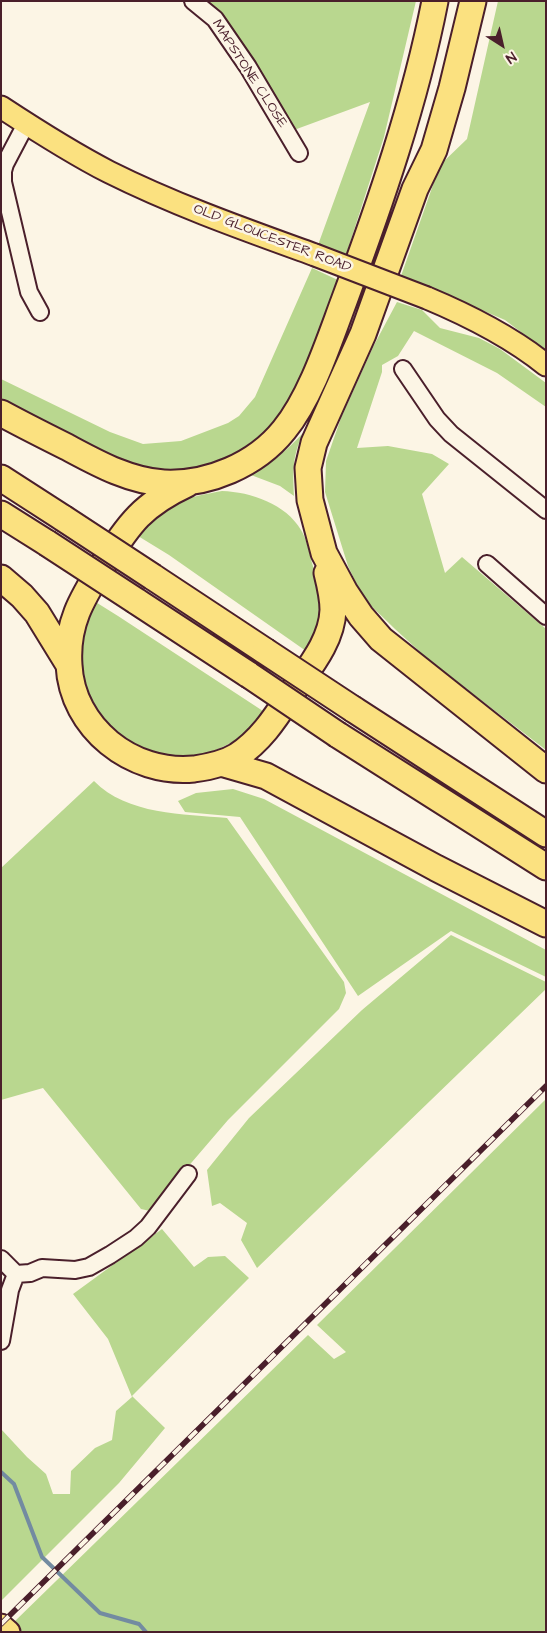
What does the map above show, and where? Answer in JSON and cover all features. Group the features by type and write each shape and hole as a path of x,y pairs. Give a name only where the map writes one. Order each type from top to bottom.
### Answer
{"highway":[{"path":"1,413 121,473 164,483 218,475 241,465 264,450 284,430 301,404 337,319 374,218 400,136 430,24 434,1"},
{"path":"194,480 165,494 143,510 127,528 83,597 73,620 70,637 69,665 74,692 85,715 105,740 126,756 159,767 173,769 204,768 220,763 236,756 260,737 271,724 318,653 330,628 333,611 332,595 324,553 310,500 308,468 314,443 363,334 415,189 461,1"},
{"path":"415,189 434,150 452,88 473,1"},
{"path":"1,478 546,834"},
{"path":"1,514 338,735 546,867"},
{"path":"324,553 345,592 361,616 380,639 546,770"},
{"path":"1,578 38,613 69,665"},
{"path":"220,763 266,776 436,868 546,924"}],"main road":[{"name":"OLD GLOUCESTER ROAD","path":"1,107 26,124 109,172 152,192 236,226 466,314 495,330 546,365"},
{"path":"1,1625 9,1632"}],"street":[{"name":"MAPSTONE CLOSE","path":"193,1 215,19 248,67 299,153"},
{"path":"26,124 5,164 3,182 30,292 40,312"},
{"path":"403,369 437,419 451,434 546,510"},
{"path":"487,564 546,616"},
{"path":"1,1259 16,1274 30,1274 42,1268 75,1270 89,1267 136,1238 148,1227 188,1174"},
{"path":"1,1341 10,1290 16,1274"}],"green space":[{"path":"203,1 416,1 384,137 346,255 318,245 370,102 294,130"},
{"path":"498,1 546,1 546,351 505,320 401,276 440,165 467,139"},
{"path":"312,268 340,281 294,393 271,431 251,446 220,464 185,471 153,469 128,463 99,451 1,403 1,379 110,432 143,444 181,441 228,423 239,416 255,397"},
{"path":"397,302 422,310 440,328 479,338 500,349 546,383 546,407 497,373 414,331 398,356 382,365 382,372 357,448 388,446 432,454 449,464 422,494 445,573 462,557 546,629 546,750 430,661 395,629 363,598 348,566 325,492 326,461 341,418 373,347"},
{"path":"303,433 294,464 294,496 280,486 251,475 278,456"},
{"path":"222,491 244,494 267,501 286,513 301,530 308,546 320,598 319,617 306,651 169,555 138,536 161,514 177,503 193,497"},
{"path":"94,601 266,713 252,728 228,745 196,756 184,757 149,751 132,742 116,731 102,716 92,699 85,681 81,661 81,641"},
{"path":"94,781 107,792 139,807 175,814 227,818 344,982 346,993 339,1009 228,1120 150,1211 141,1209 43,1088 1,1100 1,868"},
{"path":"233,789 264,799 546,950 546,977 451,931 358,996 240,817 185,812 178,801 196,793"},
{"path":"451,935 546,982 546,989 257,1268 241,1240 247,1223 220,1203 212,1206 207,1170 249,1118 362,1010"},
{"path":"546,1099 546,1632 22,1632 13,1623 308,1335 334,1359 346,1352 317,1325"},
{"path":"162,1229 194,1267 208,1257 225,1256 249,1278 132,1396 165,1428 119,1483 1,1601 1,1429 46,1474 53,1494 70,1494 71,1471 95,1448 112,1440 116,1411 132,1397 108,1339 73,1294"}],"waterway":[{"path":"1,1472 14,1484 42,1557 100,1613 139,1624 146,1632"}],"railway":[{"path":"1,1624 546,1086"}]}
